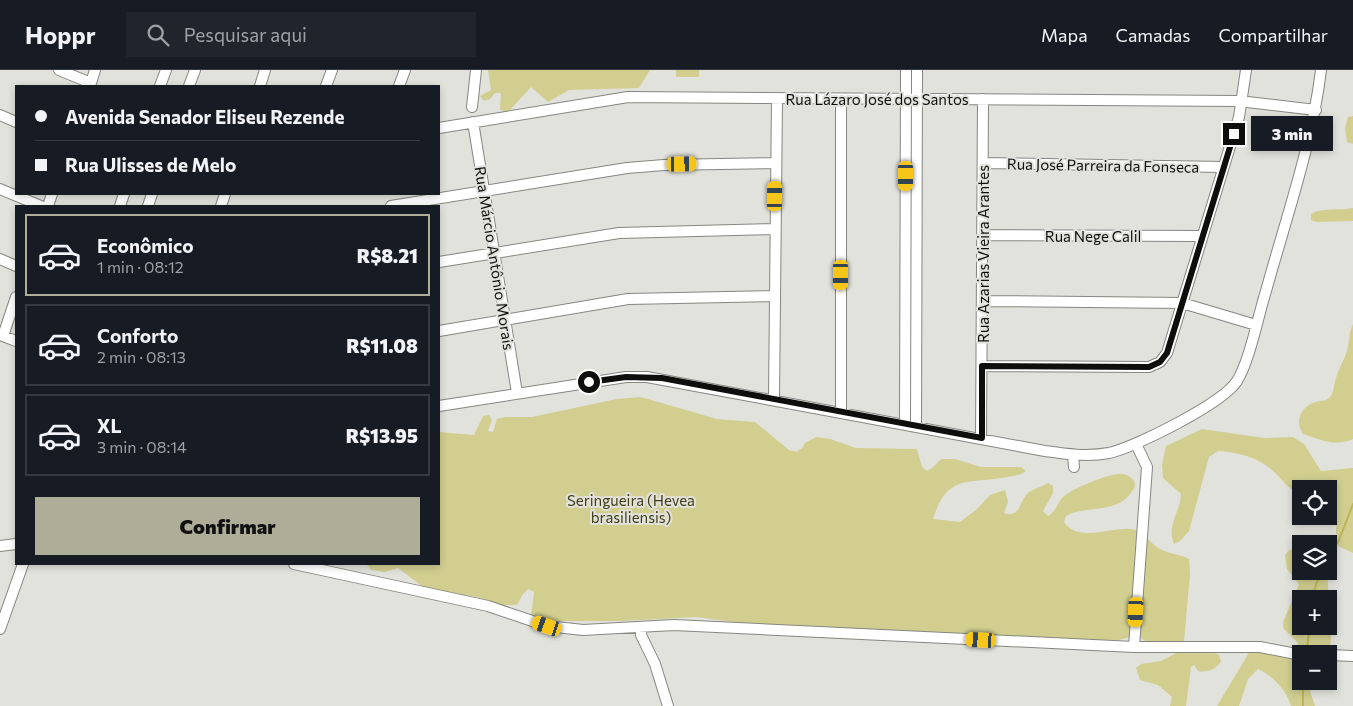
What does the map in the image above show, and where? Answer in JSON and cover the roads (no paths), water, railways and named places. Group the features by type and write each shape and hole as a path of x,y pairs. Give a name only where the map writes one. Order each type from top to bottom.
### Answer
{"street":[{"path":"59,70 90,85 95,70"},
{"path":"160,85 166,70"},
{"path":"189,85 195,70"},
{"path":"260,85 265,70"},
{"path":"326,85 332,70"},
{"path":"399,85 405,70"},
{"path":"472,107 476,70"},
{"path":"905,425 906,70"},
{"path":"916,427 918,70"},
{"path":"982,366 1149,367 1160,362 1167,353 1224,167 1241,101 1246,70"},
{"path":"440,406 626,377 647,377 1074,455 1109,452 1136,444 1221,397 1237,381 1256,325 1316,110 1321,70"},
{"name":"Rua Lázaro José dos Santos","path":"440,128 628,97 1241,101 1316,110"},
{"path":"774,399 777,98"},
{"path":"840,99 841,413"},
{"name":"Rua Azarias Vieira Arantes","path":"982,438 983,100"},
{"path":"0,115 15,122"},
{"name":"Rua Márcio Antônio Morais","path":"473,122 517,393"},
{"path":"397,205 627,168 664,165 776,163"},
{"name":"Rua José Parreira da Fonseca","path":"983,163 1224,167"},
{"path":"0,189 39,205"},
{"path":"440,262 620,233 775,229"},
{"name":"Rua Nege Calil","path":"983,235 1202,236"},
{"path":"0,259 15,266"},
{"path":"440,331 628,299 774,296"},
{"path":"15,300 1,335 15,341"},
{"path":"982,300 1182,303 1256,325"},
{"path":"1134,647 1146,468 1136,444"},
{"path":"1074,455 1074,468"},
{"path":"0,546 15,544"},
{"path":"0,629 23,565"},
{"path":"299,565 488,606 547,626 583,630 684,625 1134,647 1260,648 1292,653"},
{"path":"641,628 641,635 656,664 668,706"},
{"path":"1337,655 1353,656"}],"waterway":[{"path":"1337,544 1353,504"},
{"path":"1314,590 1318,580"},
{"path":"1308,635 1308,645"},
{"path":"1303,690 1303,706"}],"park label":[{"name":"Seringueira (Hevea brasiliensis)","path":"631,508"}]}
